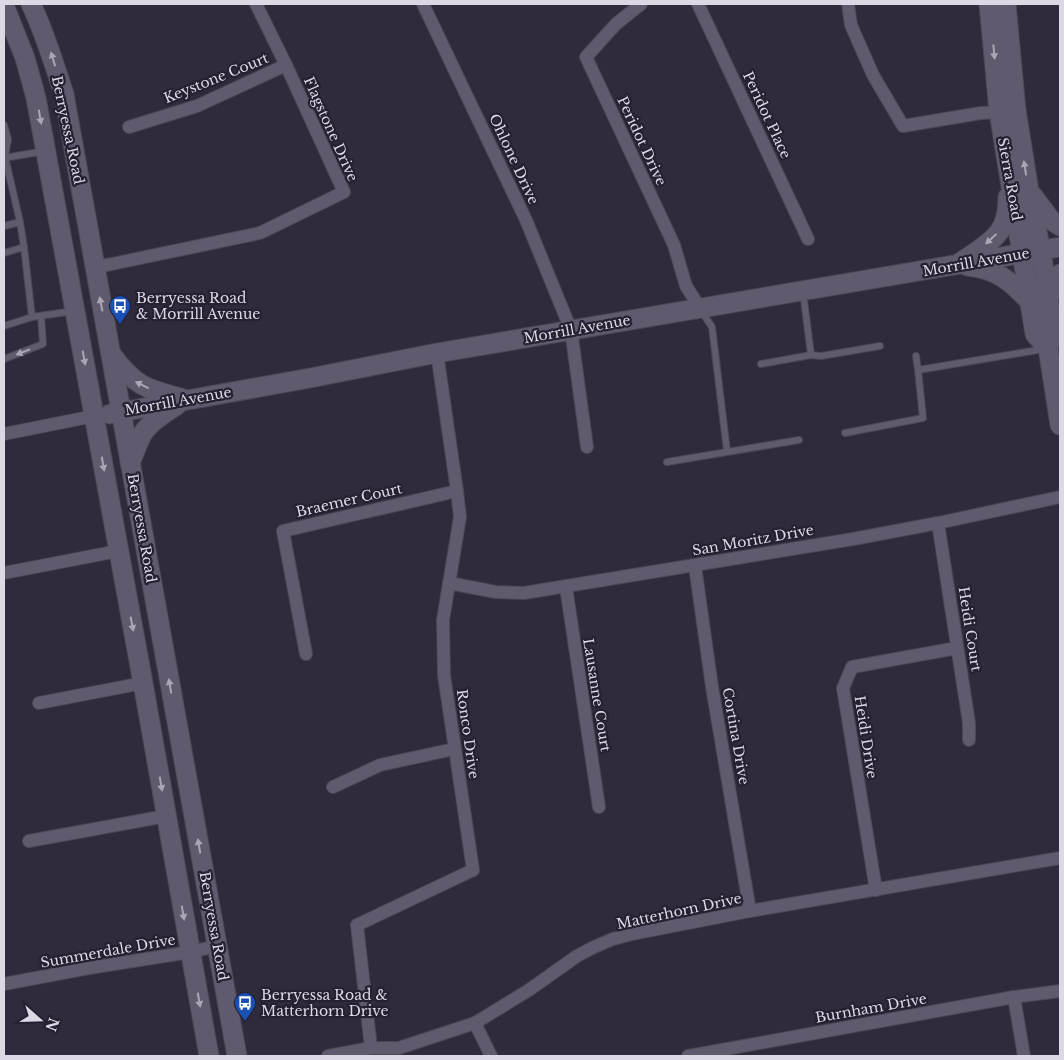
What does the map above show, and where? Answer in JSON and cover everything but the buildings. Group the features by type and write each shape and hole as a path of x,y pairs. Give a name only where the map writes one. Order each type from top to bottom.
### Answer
{"main road":[{"name":"Berryessa Road","path":"31,4 39,21 64,94 237,1056"},
{"name":"Sierra Road","path":"989,4 999,112 1009,178 1031,252 1039,300 1035,334 1048,348 1060,425"},
{"name":"Sierra Road","path":"1006,4 1016,110 1029,191 1031,252"},
{"name":"Berryessa Road","path":"5,10 22,50 36,98 209,1056"},
{"path":"46,151 57,154 67,166 76,208 88,233"},
{"path":"956,265 985,245 1000,231 1007,210 1009,178"},
{"path":"1029,191 1051,220 1060,226"},
{"name":"Morrill Avenue","path":"94,416 310,378 436,353 1060,247"},
{"path":"956,265 977,268 998,275 1039,300 1060,274"},
{"path":"110,352 120,367 136,382 158,392 187,399"},
{"path":"130,463 144,432 152,423 187,399"}],"street":[{"name":"Flagstone Drive","path":"94,267 260,233 344,192 256,4"},
{"name":"Ohlone Drive","path":"424,4 526,220 571,330 587,447"},
{"name":"Peridot Drive","path":"640,4 616,24 586,57 674,245 686,286 700,308"},
{"name":"Peridot Place","path":"698,4 808,239"},
{"path":"848,4 851,25 873,75 903,126 981,113 999,112"},
{"name":"Keystone Court","path":"129,127 196,106 286,65"},
{"name":"Ronco Drive","path":"371,1048 357,925 473,870 444,675 443,620 460,517 436,353"},
{"path":"4,434 94,416"},
{"name":"Braemer Court","path":"306,654 283,531 457,491"},
{"name":"San Moritz Drive","path":"449,584 496,592 524,594 938,523 1060,497"},
{"name":"Heidi Court","path":"938,523 970,723 969,740"},
{"path":"4,573 118,551"},
{"name":"Cortina Drive","path":"696,566 712,687 750,911"},
{"name":"Lausanne Court","path":"566,587 599,807"},
{"name":"Heidi Drive","path":"876,890 843,688 852,667 957,648"},
{"path":"39,703 143,683"},
{"path":"334,787 380,765 454,750"},
{"path":"29,841 166,816"},
{"name":"Matterhorn Drive","path":"328,1056 371,1048 400,1048 475,1024 529,990 577,956 594,947 632,934 750,911 1060,858"},
{"name":"Summerdale Drive","path":"4,984 217,946"},
{"name":"Burnham Drive","path":"688,1056 1014,997 1060,991"},
{"path":"1014,997 1024,1056"},
{"path":"475,1024 491,1056"}],"lane":[{"path":"4,125 6,139 4,157 20,222 32,317"},
{"path":"4,157 46,151"},
{"path":"4,226 20,222"},
{"path":"4,253 24,248"},
{"path":"803,291 811,355"},
{"path":"700,308 712,327 727,451"},
{"path":"4,326 32,317 75,311"},
{"path":"4,359 43,344 41,316"},
{"path":"761,364 880,346"},
{"path":"918,370 1048,348"},
{"path":"844,433 923,418 916,356"},
{"path":"667,462 799,440"}],"place":[{"name":"Berryessa Road & Morrill Avenue","path":"120,325"},
{"name":"Berryessa Road & Matterhorn Drive","path":"245,1022"}]}
